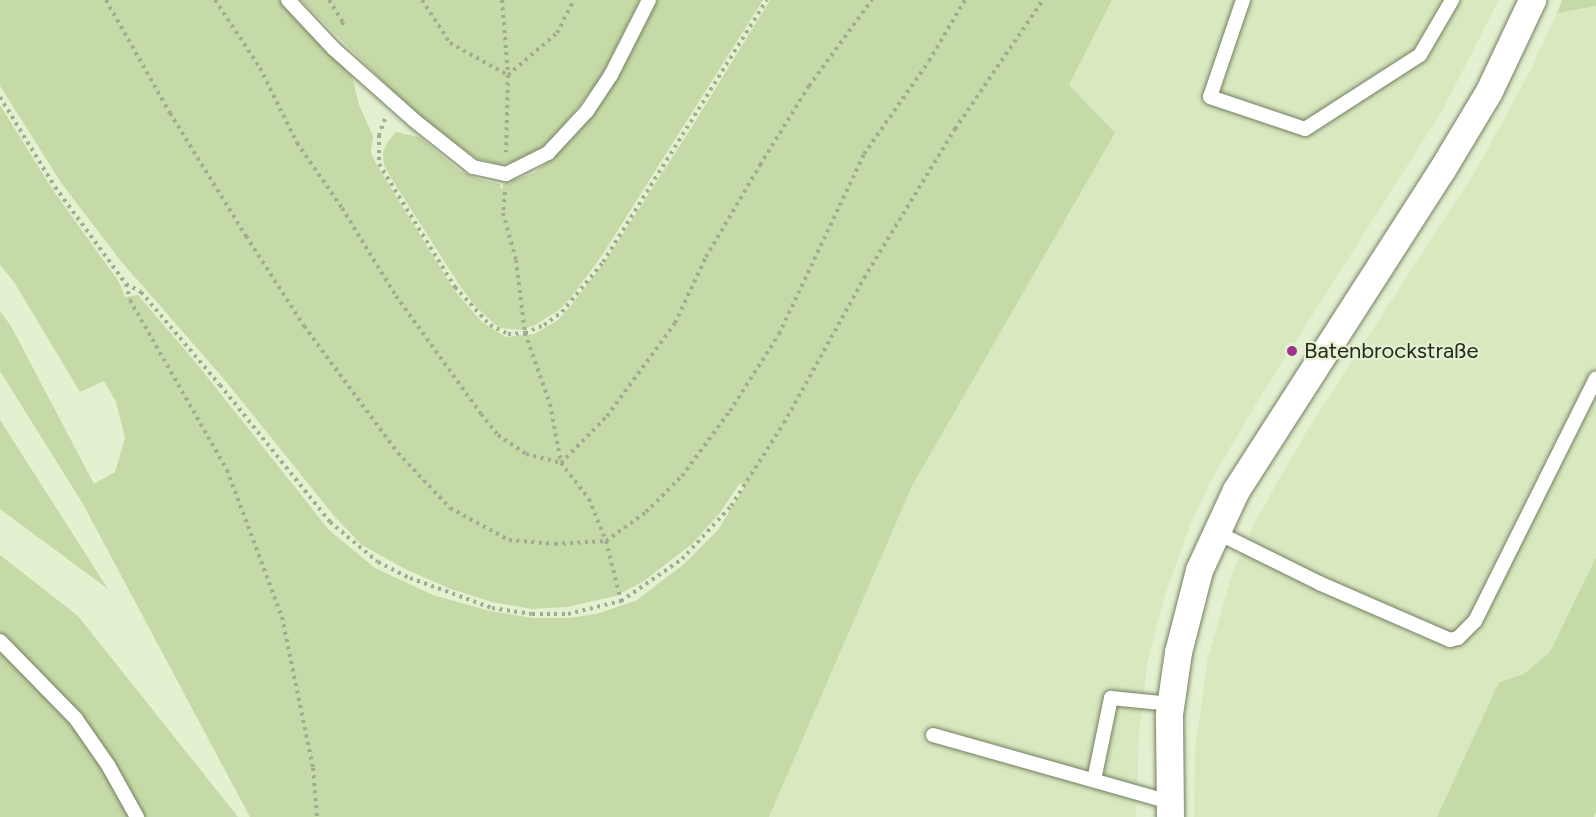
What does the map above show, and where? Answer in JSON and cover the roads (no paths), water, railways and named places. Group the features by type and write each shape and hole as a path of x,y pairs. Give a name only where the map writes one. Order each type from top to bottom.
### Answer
{"street":[{"path":"1170,809 1171,704 1178,652 1199,570 1216,532 1236,490 1442,171 1489,91 1532,0"}],"lane":[{"path":"288,0 334,49 393,102 473,167 506,174 548,153 587,111 611,75 649,0"},
{"path":"1243,0 1210,97 1305,129 1420,55 1452,0"},
{"path":"1216,532 1330,588 1450,640 1458,638 1475,621 1596,378"},
{"path":"0,641 76,719 108,765 137,817"},
{"path":"1094,780 1111,698 1171,704"},
{"path":"933,735 1094,780 1170,809"}],"place":[{"name":"Batenbrockstraße","path":"1292,351"}]}
